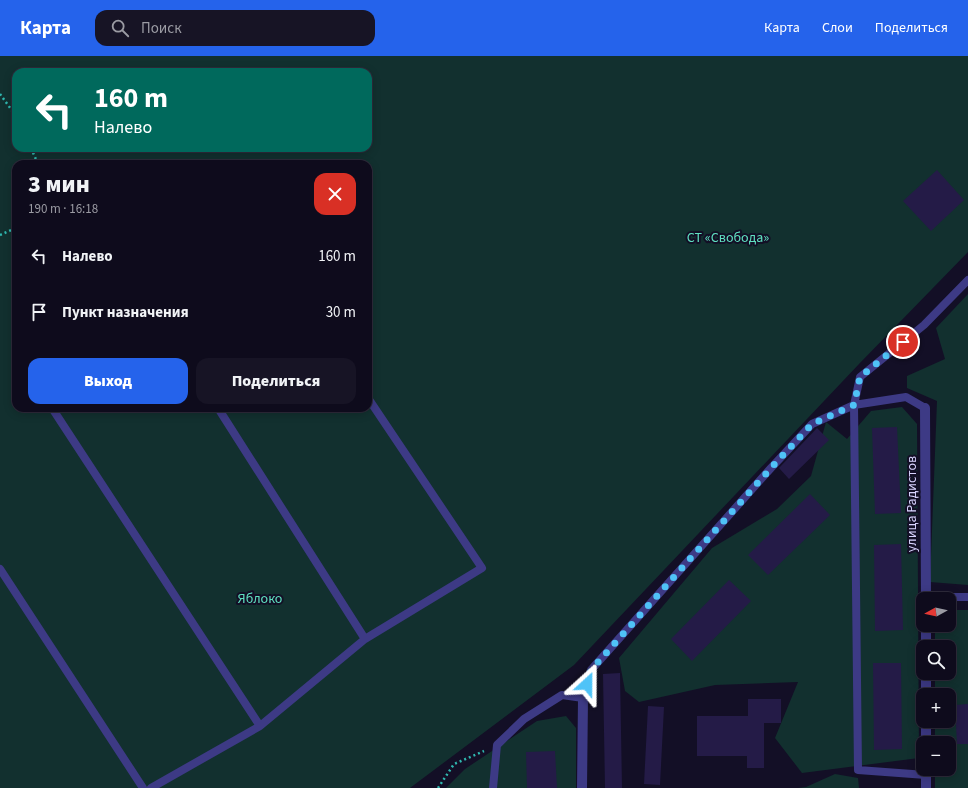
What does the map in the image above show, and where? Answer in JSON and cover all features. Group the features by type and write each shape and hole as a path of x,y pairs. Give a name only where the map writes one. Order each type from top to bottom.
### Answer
{"street":[{"name":"улица Радистов","path":"925,408 926,592"},
{"path":"582,788 583,698"},
{"path":"926,776 926,788"}],"lane":[{"path":"916,772 858,770 854,405 860,377 924,325 968,280"},
{"path":"493,788 496,745 524,719 562,695 583,698 591,670 812,424 854,405 906,397 925,408"},
{"path":"152,788 260,726 365,640 482,568 372,404"},
{"path":"55,412 260,726"},
{"path":"221,412 365,640"},
{"path":"0,569 143,788"},
{"path":"956,597 968,597"}],"path":[{"path":"0,94 12,110"},
{"path":"0,235 12,230"},
{"path":"438,788 454,764 496,745"}],"green space":[{"path":"0,56 968,56 968,252 859,364 574,665 410,788 0,788"},
{"path":"968,294 968,585 930,582 937,401 907,388 907,376 945,359 936,328"},
{"path":"902,407 917,424 918,592 916,592 916,632 918,632 918,640 916,640 916,680 919,680 919,688 916,688 916,728 919,728 919,736 916,736 916,758 802,773 775,738 798,682 715,685 639,702 625,691 619,658 712,548 777,509 811,476 826,422 847,439 871,411"},
{"path":"956,610 968,610 968,788 935,788 935,776 956,776 956,736 935,736 935,728 956,728 956,688 935,688 935,680 956,680 956,640 935,640 935,632 956,632"},
{"path":"566,716 576,728 576,788 446,788 465,769 537,721"},
{"path":"835,774 858,778 859,788 798,788 806,787"}],"building":[{"path":"937,170 964,200 931,231 903,201"},
{"path":"897,427 901,513 875,514 872,428"},
{"path":"817,428 829,440 789,479 779,468"},
{"path":"810,494 830,515 768,575 748,555"},
{"path":"901,544 903,630 875,631 874,545"},
{"path":"729,580 751,601 692,661 671,639"},
{"path":"873,663 901,663 902,749 874,750"},
{"path":"620,673 622,788 605,788 603,674"},
{"path":"748,699 781,699 781,723 764,723 764,768 747,768 747,756 697,756 697,716 748,716"},
{"path":"968,704 968,744 957,744 956,705"},
{"path":"648,706 664,707 660,785 644,784"},
{"path":"555,751 557,788 527,788 526,752"}],"route":[{"path":"587,684 591,670 771,468 812,424 854,405 860,377 903,342"}],"park label":[{"name":"СТ «Свобода»","path":"728,237"},
{"name":"Яблоко","path":"260,598"}]}
